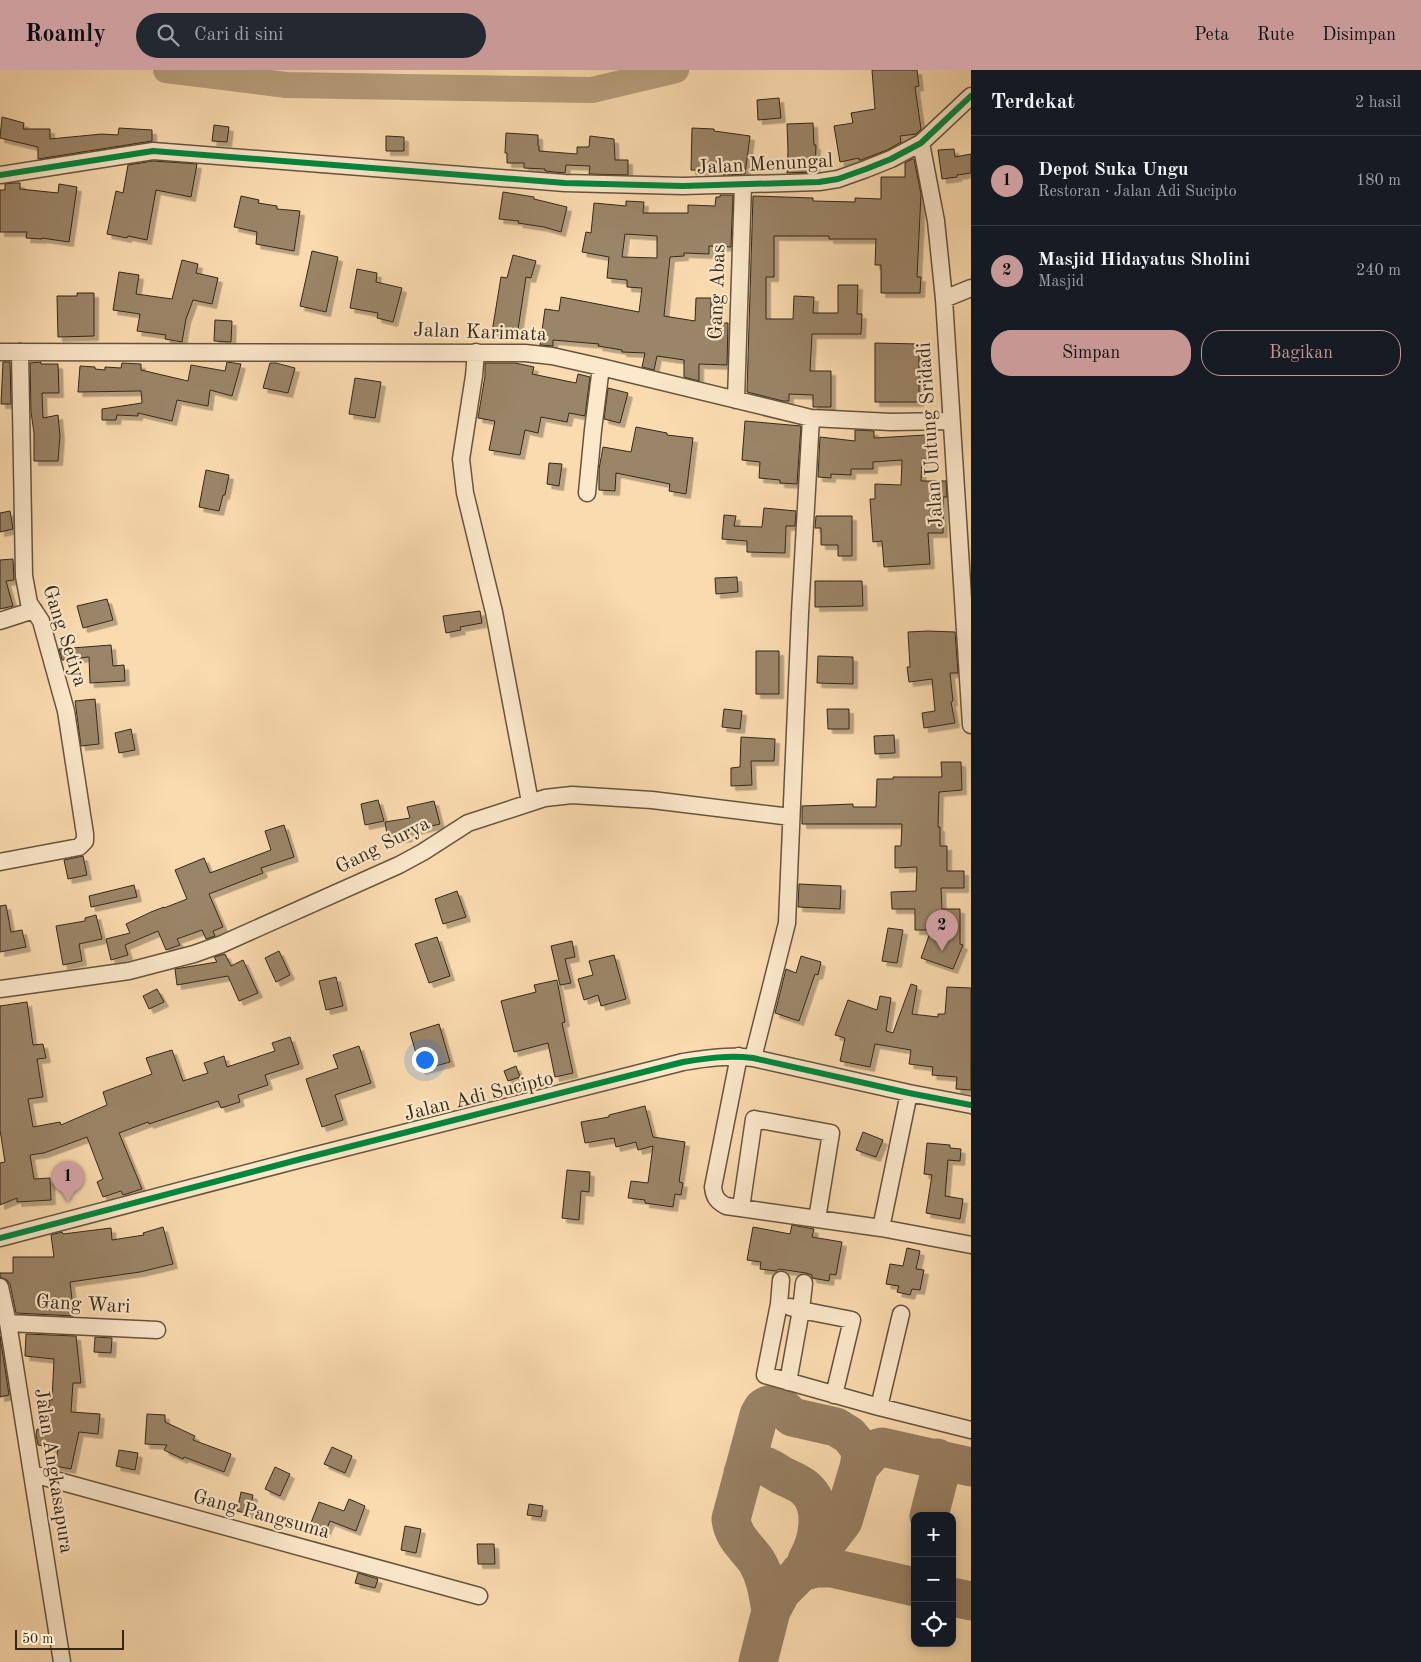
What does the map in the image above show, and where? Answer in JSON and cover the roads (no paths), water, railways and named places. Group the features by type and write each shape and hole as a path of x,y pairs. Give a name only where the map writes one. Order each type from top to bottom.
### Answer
{"street":[{"name":"Jalan Menungal","path":"0,175 153,151 565,183 743,185 819,182 838,179 891,159 921,143 971,96"},
{"name":"Jalan Untung Sridadi","path":"921,143 936,221 944,299 971,725"},
{"name":"Gang Abas","path":"736,400 743,185"},
{"path":"944,299 971,288"},
{"name":"Jalan Karimata","path":"0,352 525,353 552,356 601,367 811,418 891,422 951,421"},
{"name":"Gang Setiya","path":"0,862 80,848 85,841 86,834 66,711 41,621 29,603 24,576 20,352"},
{"path":"476,352 461,459 464,493 494,612 530,802"},
{"path":"587,493 601,367"},
{"path":"811,418 791,817 788,923 746,1057 713,1187 714,1196 726,1206 881,1228 971,1245"},
{"path":"0,621 34,610"},
{"name":"Gang Surya","path":"0,989 129,971 194,954 222,944 399,865 468,823 545,798 572,795 652,800 791,817"},
{"name":"Jalan Adi Sucipto","path":"0,1238 301,1159 709,1057 746,1057 971,1105"},
{"path":"881,1228 909,1093"},
{"path":"741,1208 754,1119 832,1133 817,1219"},
{"path":"781,1280 779,1304 765,1375 834,1395 971,1430"},
{"path":"788,1382 804,1283"},
{"name":"Jalan Angkasapura","path":"0,1287 8,1323 33,1474 62,1662"},
{"path":"779,1304 852,1320 834,1395"},
{"path":"879,1407 901,1314"},
{"name":"Gang Wari","path":"8,1323 157,1330"},
{"name":"Gang Pangsuma","path":"33,1474 479,1596"}],"waterway":[{"path":"166,70 286,85 592,90 676,70"}],"place":[{"name":"Masjid Hidayatus Sholini","path":"942,951"},
{"name":"Depot Suka Ungu","path":"68,1202"}]}
